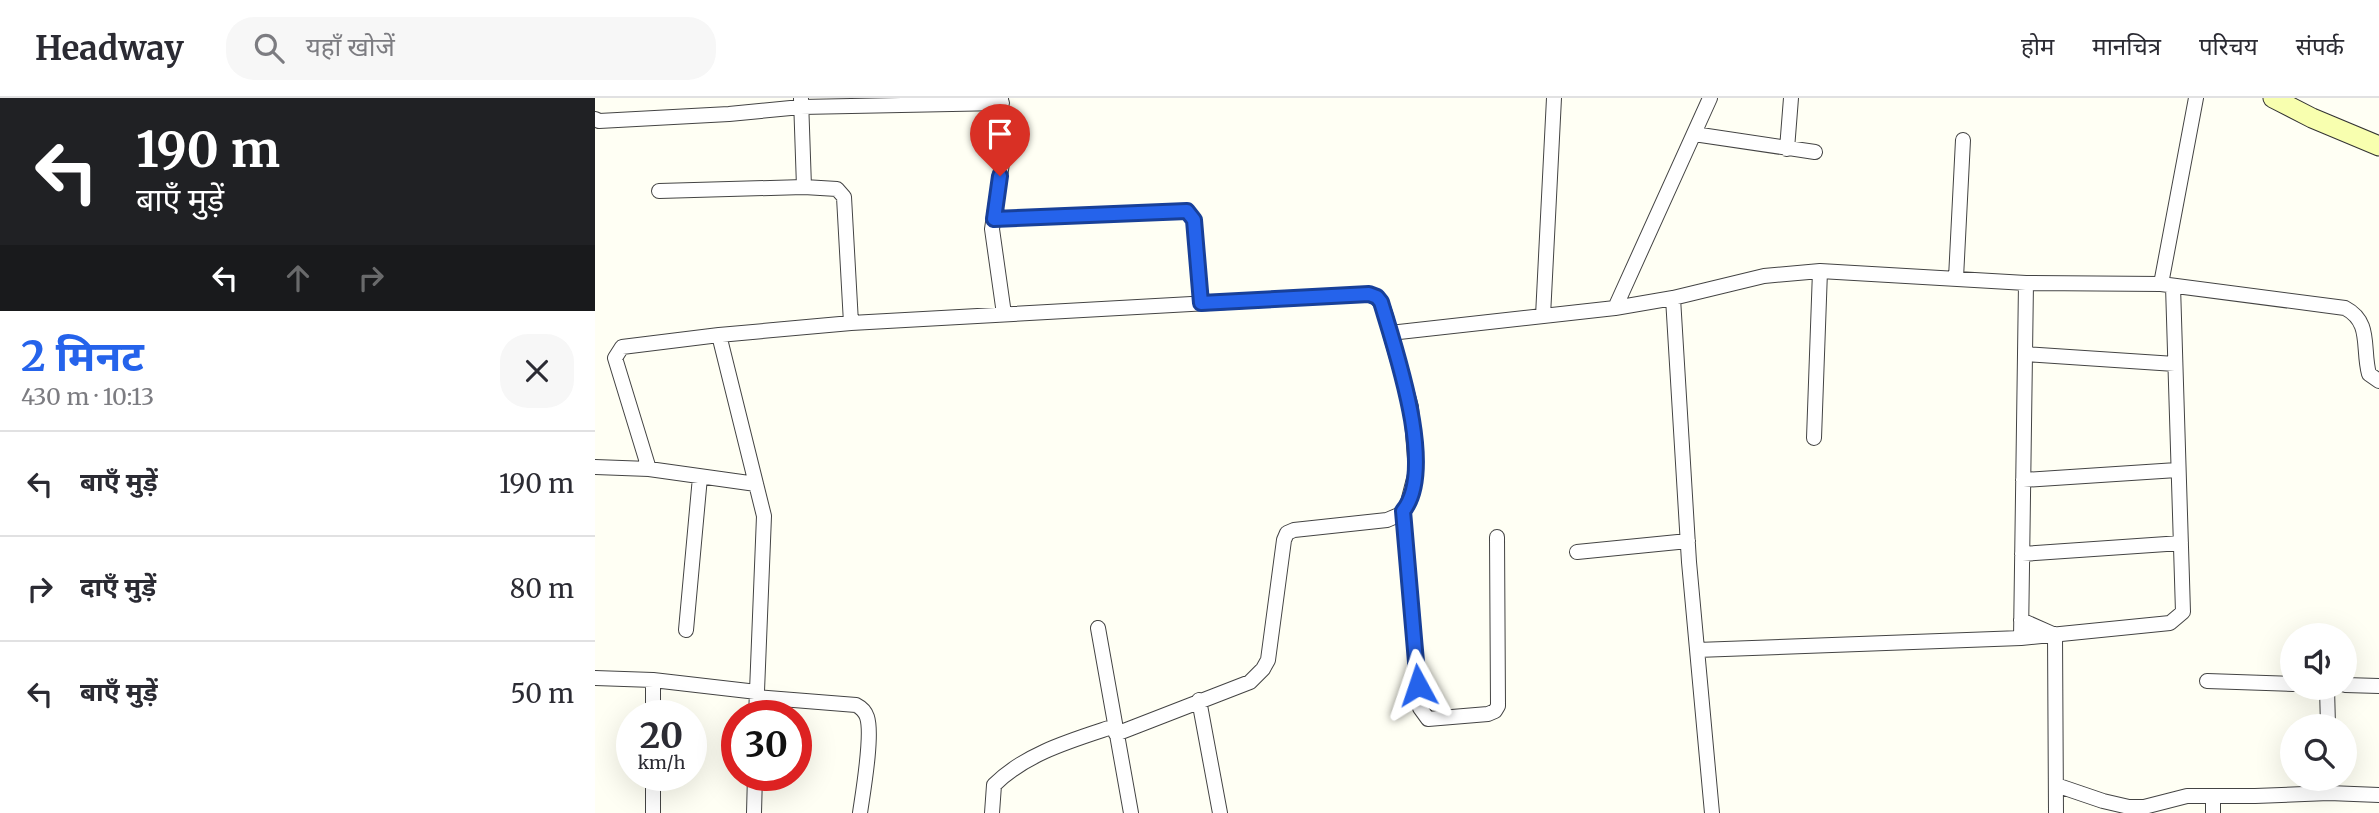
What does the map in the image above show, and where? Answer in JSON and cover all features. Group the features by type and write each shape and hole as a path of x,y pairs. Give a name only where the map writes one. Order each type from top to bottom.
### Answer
{"street":[{"path":"1543,316 1554,98"},
{"path":"1615,308 1710,98"},
{"path":"1787,149 1791,98"},
{"path":"1697,650 2021,638 2170,623 2178,618 2183,612 2181,543 2175,364 2167,285 2196,98"},
{"path":"2273,98 2312,118 2379,146"},
{"path":"595,119 599,121 729,114 801,103 1001,100 1004,150 992,229 1004,314"},
{"path":"801,103 804,187"},
{"path":"1694,134 1815,152"},
{"path":"1956,278 1963,140"},
{"path":"659,191 804,187 837,189 844,197 851,323"},
{"path":"994,219 1187,211 1194,220 1201,303"},
{"path":"1390,333 1615,308 1673,298 1764,276 1820,271 2026,283 2167,285 2345,308 2360,319 2364,329 2369,374 2379,381"},
{"path":"1814,438 1820,271"},
{"path":"2021,638 2026,283"},
{"path":"649,469 615,358 622,347 851,323 1369,294 1377,297 1381,302 1411,407 1416,471 1407,506 1387,520 1287,533 1268,660 1257,677 1250,682 1115,730 1061,744 1030,759 994,785 992,813"},
{"path":"1673,298 1688,541 1712,813"},
{"path":"719,335 764,516 757,700"},
{"path":"2025,354 2175,364"},
{"path":"595,467 649,469 756,484"},
{"path":"2023,480 2178,470"},
{"path":"686,630 700,477"},
{"path":"1403,511 1420,708 1428,719 1488,714 1498,706 1497,537"},
{"path":"1577,552 1688,541"},
{"path":"2022,554 2181,543"},
{"path":"2021,620 2055,635"},
{"path":"1098,628 1131,813"},
{"path":"2055,635 2056,813"},
{"path":"595,678 653,680 757,695 856,705 864,710 869,724 860,813"},
{"path":"653,680 653,700"},
{"path":"2207,681 2280,684"},
{"path":"2357,685 2379,686"},
{"path":"1199,700 1220,813"},
{"path":"2056,785 2129,807 2144,807 2186,796 2255,796 2292,791"},
{"path":"653,791 653,813"},
{"path":"754,813 755,791"},
{"path":"2357,791 2379,795"},
{"path":"2213,796 2213,813"}],"route":[{"path":"1000,176 994,219 1187,211 1194,220 1201,303 1369,294 1377,297 1381,302 1411,407 1416,471 1407,506 1403,511 1418,685"}]}
